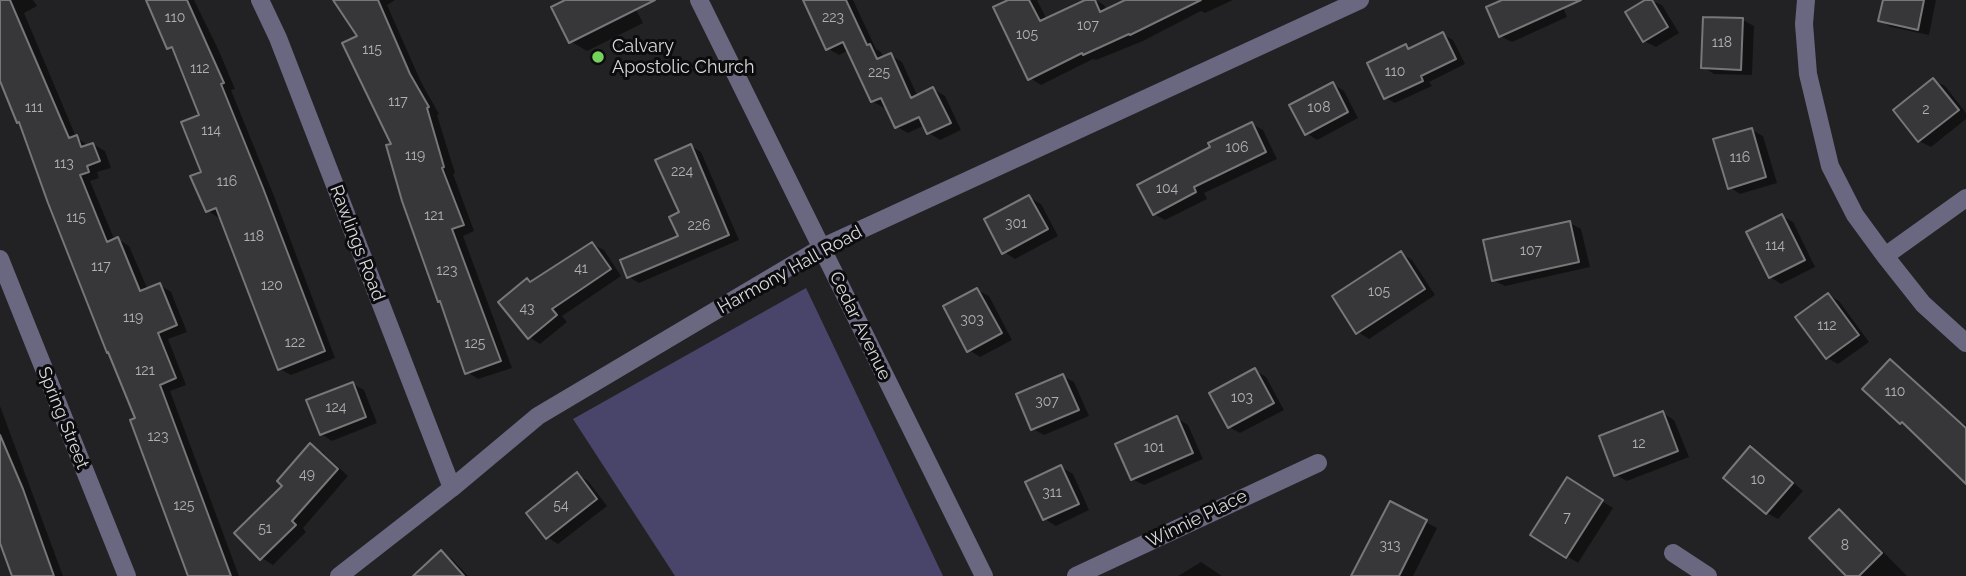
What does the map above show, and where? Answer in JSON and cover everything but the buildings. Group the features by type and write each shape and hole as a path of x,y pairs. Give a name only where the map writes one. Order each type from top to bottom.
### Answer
{"street":[{"name":"Rawlings Road","path":"260,0 278,37 452,488"},
{"name":"Cedar Avenue","path":"699,0 984,576"},
{"name":"Harmony Hall Road","path":"339,576 452,488 538,416 821,248 1360,0"},
{"path":"1806,0 1804,24 1808,74 1830,166 1855,215 1885,256 1923,304 1966,343"},
{"path":"1885,256 1966,198"},
{"name":"Spring Street","path":"0,259 127,576"},
{"name":"Winnie Place","path":"1076,576 1318,463"},
{"path":"1673,553 1708,576"}],"shaded area":[{"path":"806,288 943,576 675,576 573,419"}],"place":[{"name":"Calvary Apostolic Church","path":"598,57"}]}
